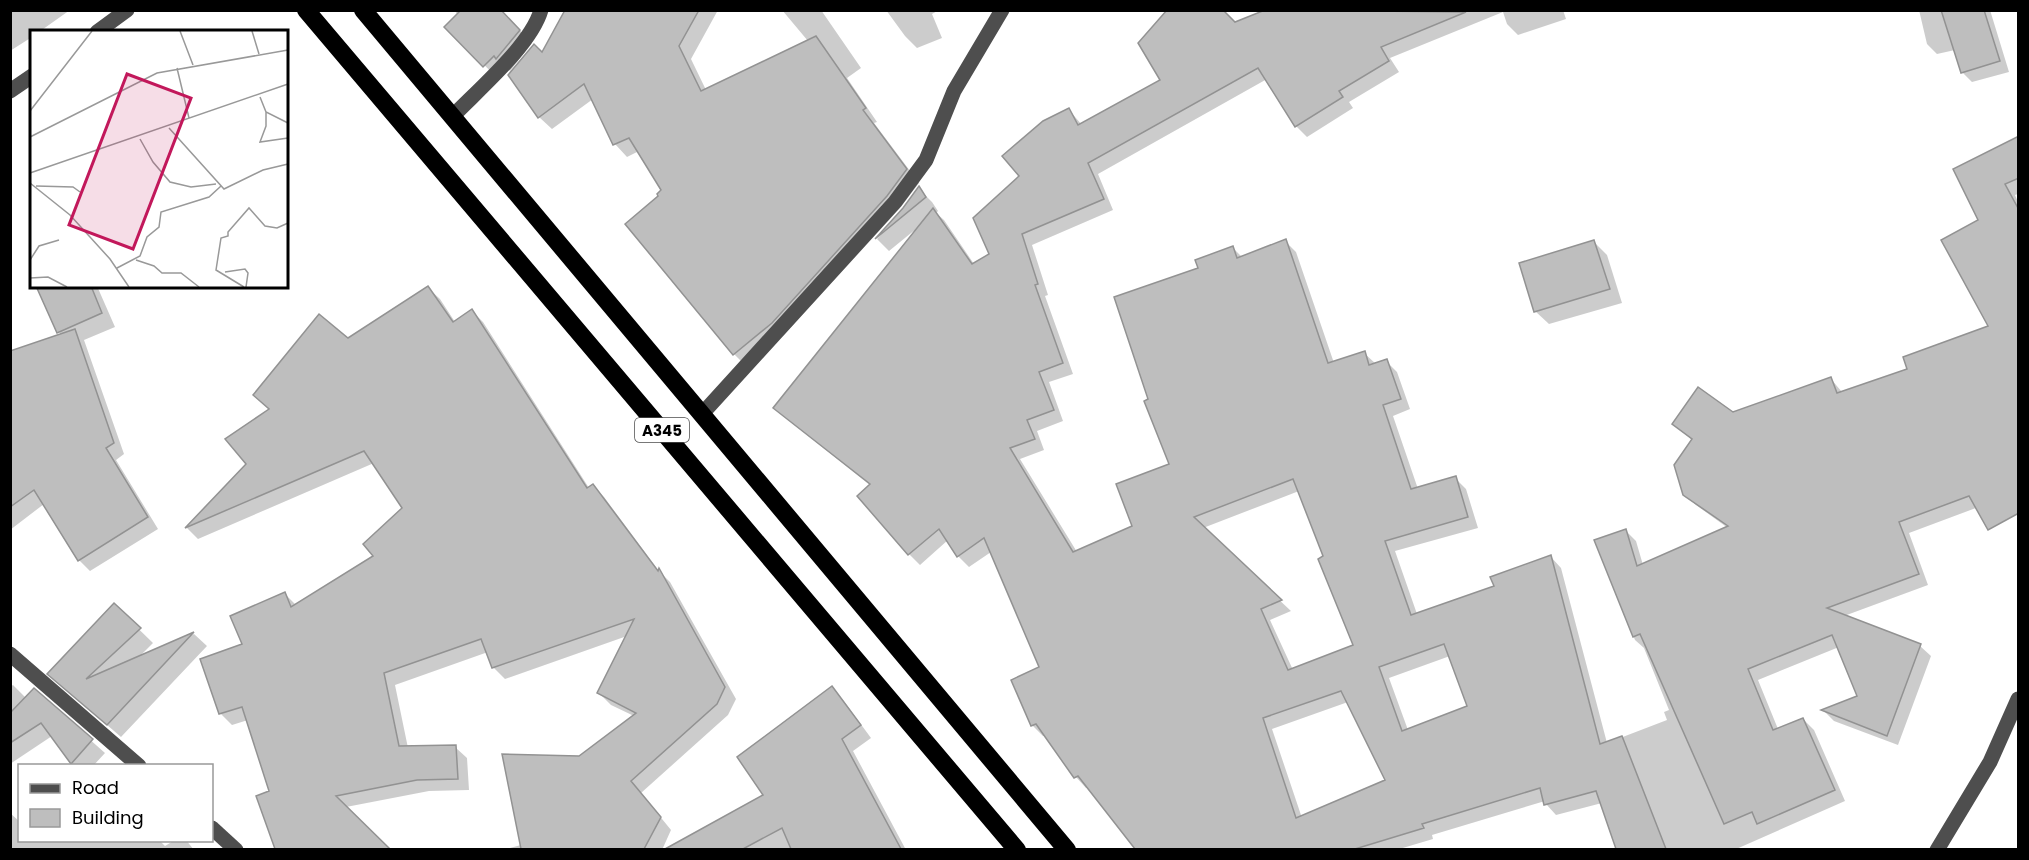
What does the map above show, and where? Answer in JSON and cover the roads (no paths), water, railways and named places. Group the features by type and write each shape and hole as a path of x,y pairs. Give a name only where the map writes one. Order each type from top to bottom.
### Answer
{"highway":[{"name":"A345","path":"306,10 1017,849"},
{"name":"A345","path":"363,10 1067,849"}],"street":[{"path":"100,30 127,10"},
{"path":"452,117 522,44 538,20 541,10"},
{"path":"702,414 895,202 926,160 954,91 1002,10"},
{"path":"10,91 30,77"},
{"path":"10,654 138,764"},
{"path":"1937,849 1990,762 2019,699"},
{"path":"213,829 236,849"}]}
